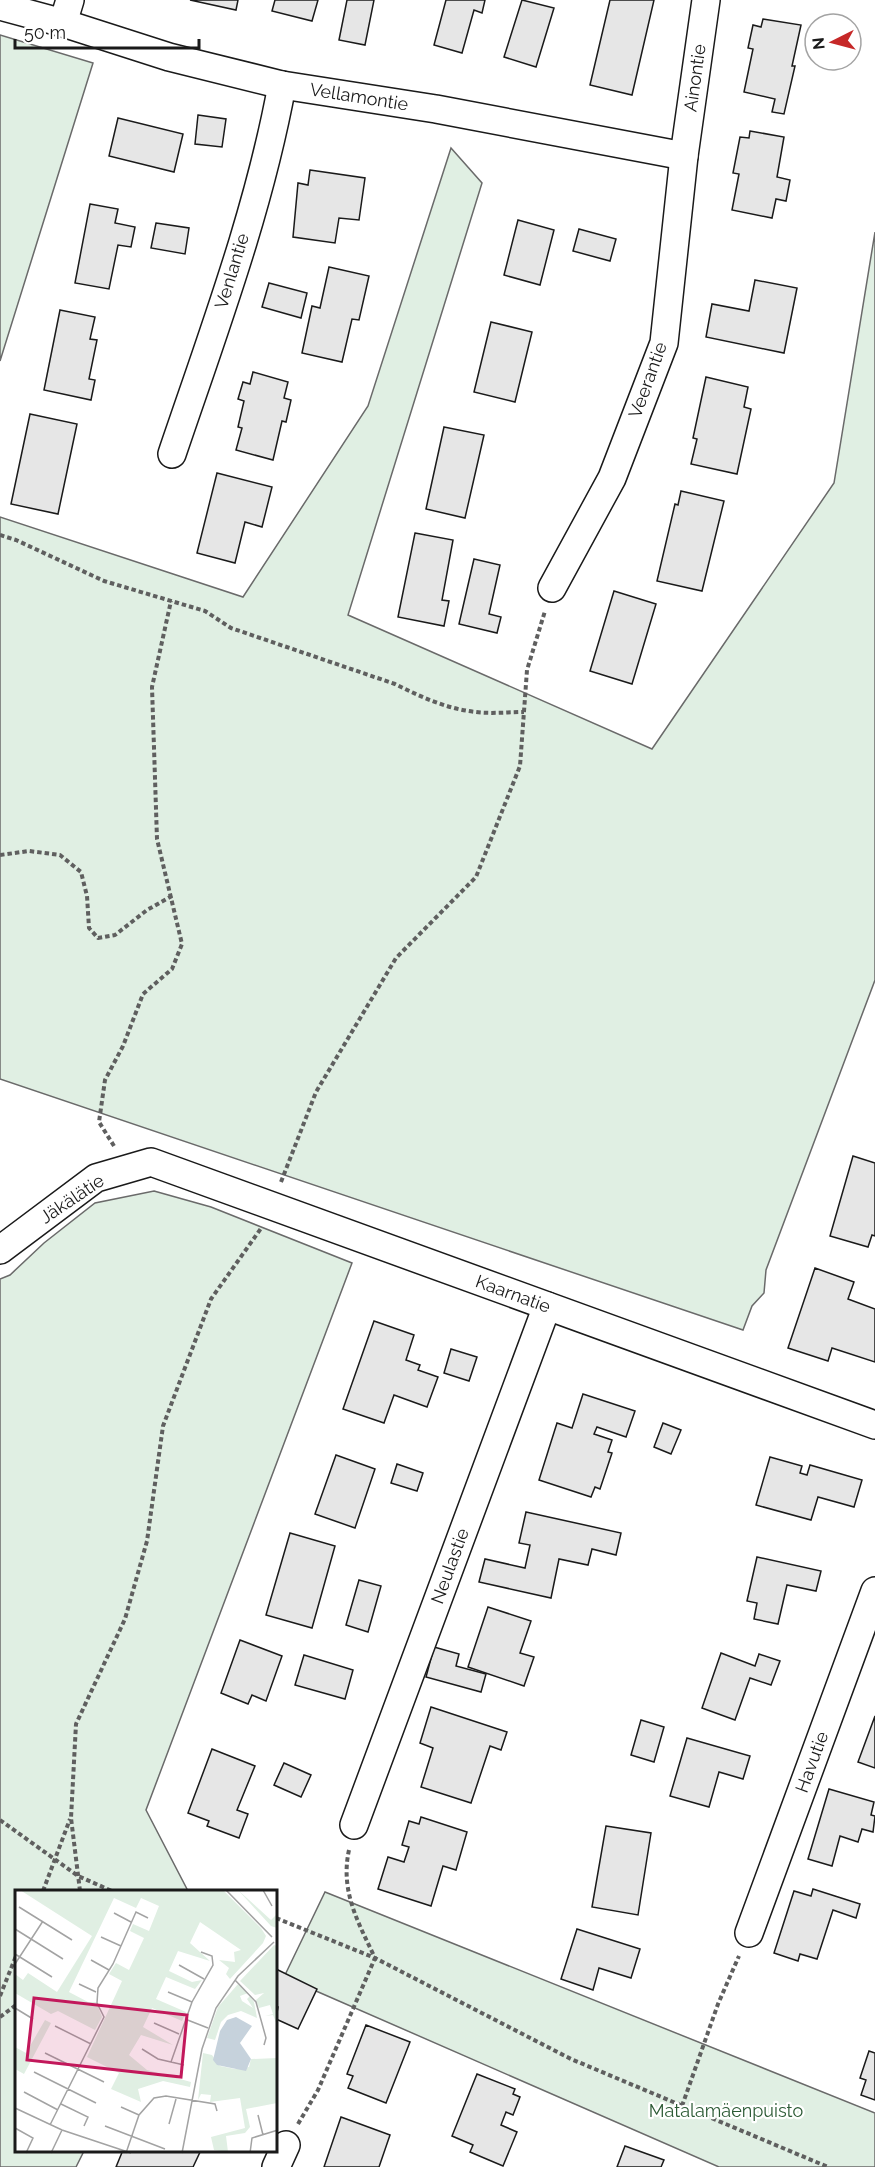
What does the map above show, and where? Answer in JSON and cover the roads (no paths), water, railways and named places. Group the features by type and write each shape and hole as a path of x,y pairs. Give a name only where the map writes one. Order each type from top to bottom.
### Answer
{"street":[{"name":"Ainontie","path":"684,156 706,0"},
{"name":"Vellamontie","path":"0,6 67,12 170,57 282,85 436,109 684,156"},
{"name":"Venlantie","path":"172,454 228,289 272,137 282,85"},
{"name":"Veerantie","path":"552,588 612,478 664,343 684,156"},
{"name":"Jäkälätie","path":"0,1250 96,1178 139,1165"},
{"name":"Kaarnatie","path":"139,1165 547,1306 875,1425"},
{"name":"Neulastie","path":"354,1826 547,1306"},
{"name":"Havutie","path":"749,1933 875,1591"}],"park label":[{"name":"Matalamäenpuisto","path":"726,2111"}]}
